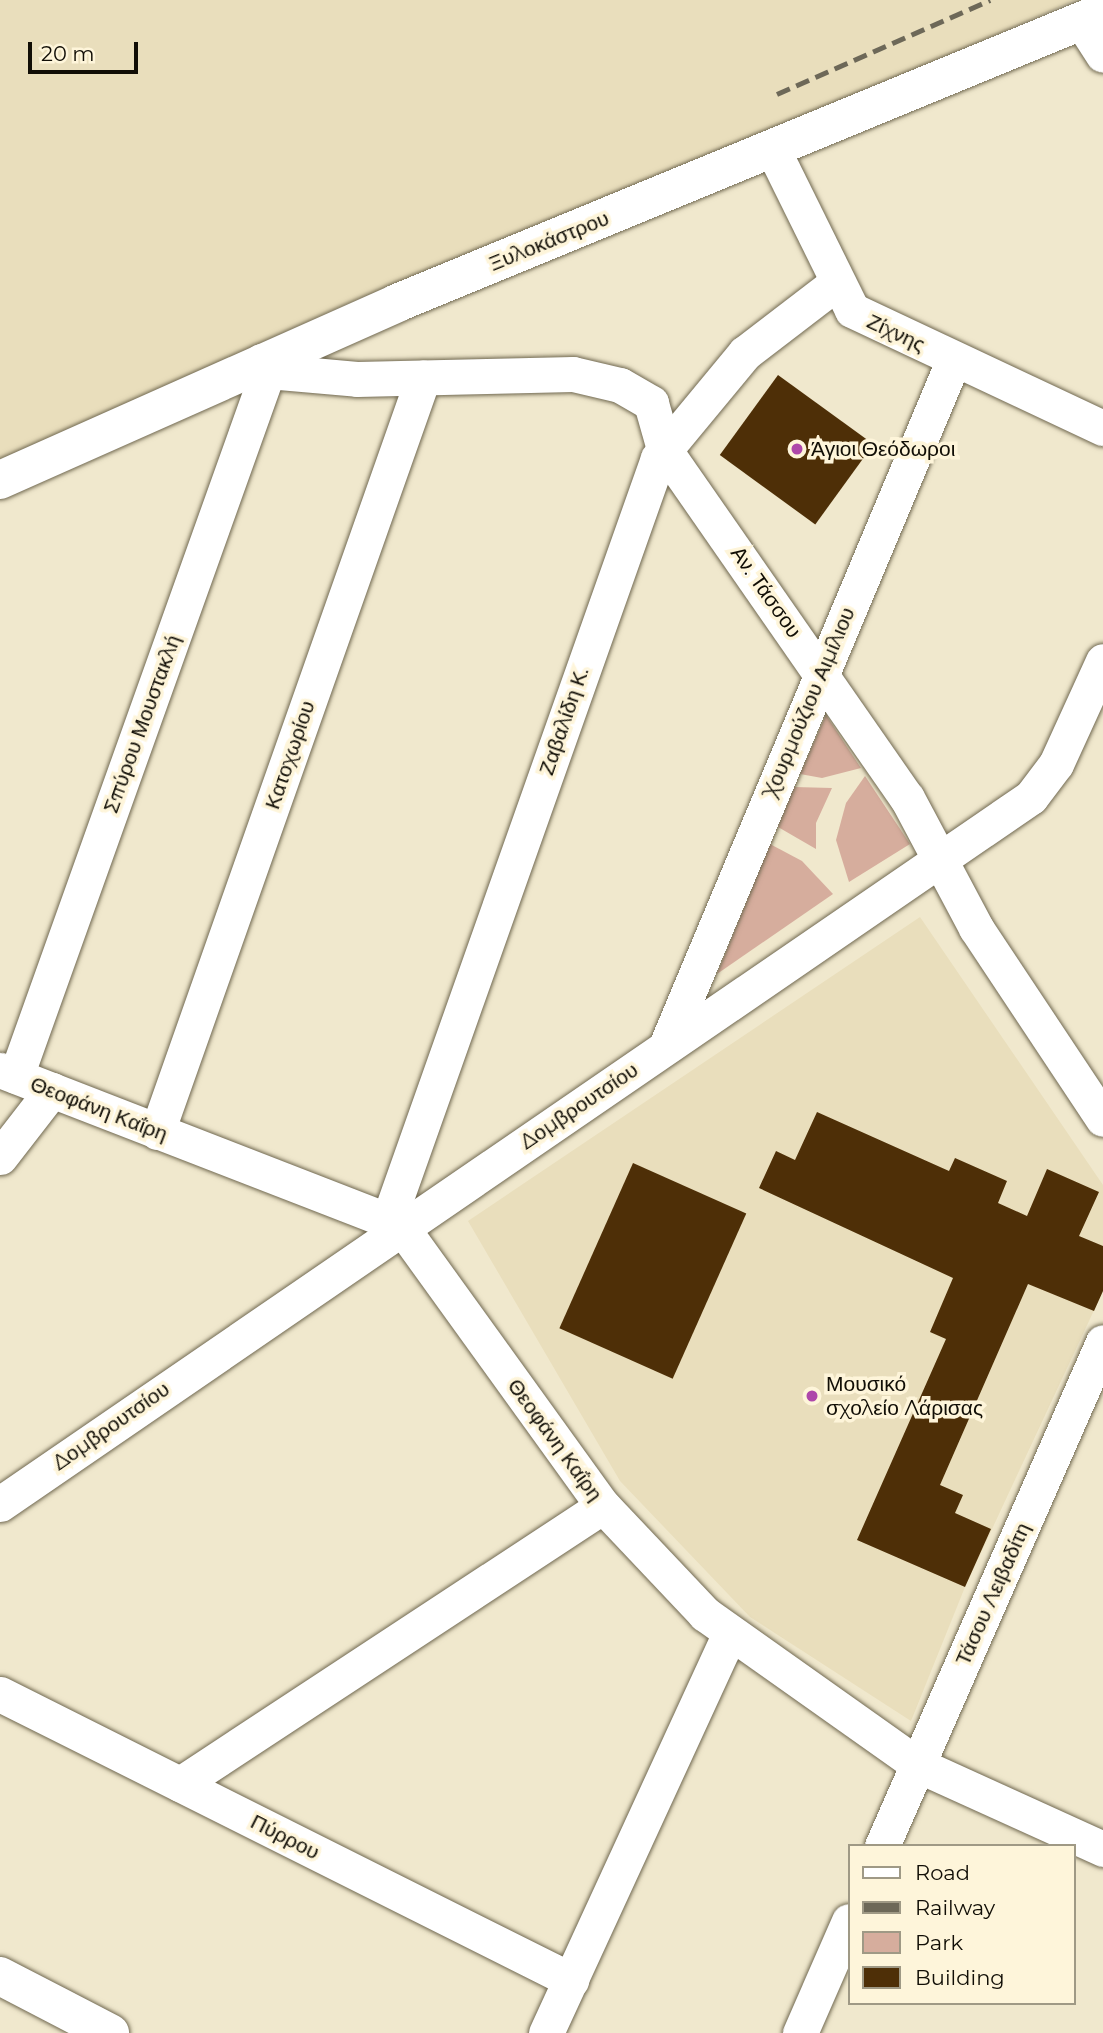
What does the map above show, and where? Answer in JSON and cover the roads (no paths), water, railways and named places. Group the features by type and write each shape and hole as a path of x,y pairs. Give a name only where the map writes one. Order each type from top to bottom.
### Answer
{"street":[{"path":"1092,17 1103,55"},
{"name":"Ξυλοκάστρου","path":"0,480 1092,17"},
{"name":"Ζίχνης","path":"774,152 835,284 852,310 866,320 1103,428"},
{"name":"Ζαβαλίδη Κ.","path":"394,1223 664,449 745,353 835,284"},
{"name":"Χουρμούζιου Αιμίλιου","path":"666,1046 954,359"},
{"name":"Αν. Τάσσου","path":"264,366 357,379 523,372 610,381 654,407 664,449 907,798 976,928 1103,1119"},
{"name":"Σπύρου Μουστακλή","path":"8,1073 264,366"},
{"name":"Κατοχωρίου","path":"157,1132 423,378"},
{"name":"Δομβρουτσίου","path":"0,1504 394,1223 666,1046 940,860 1040,788 1103,661"},
{"name":"Θεοφάνη Καΐρη","path":"8,1073 394,1223 603,1506 729,1635 918,1765 1103,1849"},
{"path":"0,1157 52,1090"},
{"name":"Τάσου Λειβαδίτη","path":"883,1844 1103,1342"},
{"path":"180,1784 603,1506"},
{"path":"546,2033 729,1635"},
{"name":"Πύρρου","path":"0,1694 570,1980"},
{"path":"800,2033 848,1923"},
{"path":"0,1976 110,2033"}],"railway":[{"path":"777,94 990,0"}],"place":[{"name":"Άγιοι Θεόδωροι","path":"797,449"},
{"name":"Μουσικό σχολείο Λάρισας","path":"812,1396"}]}
